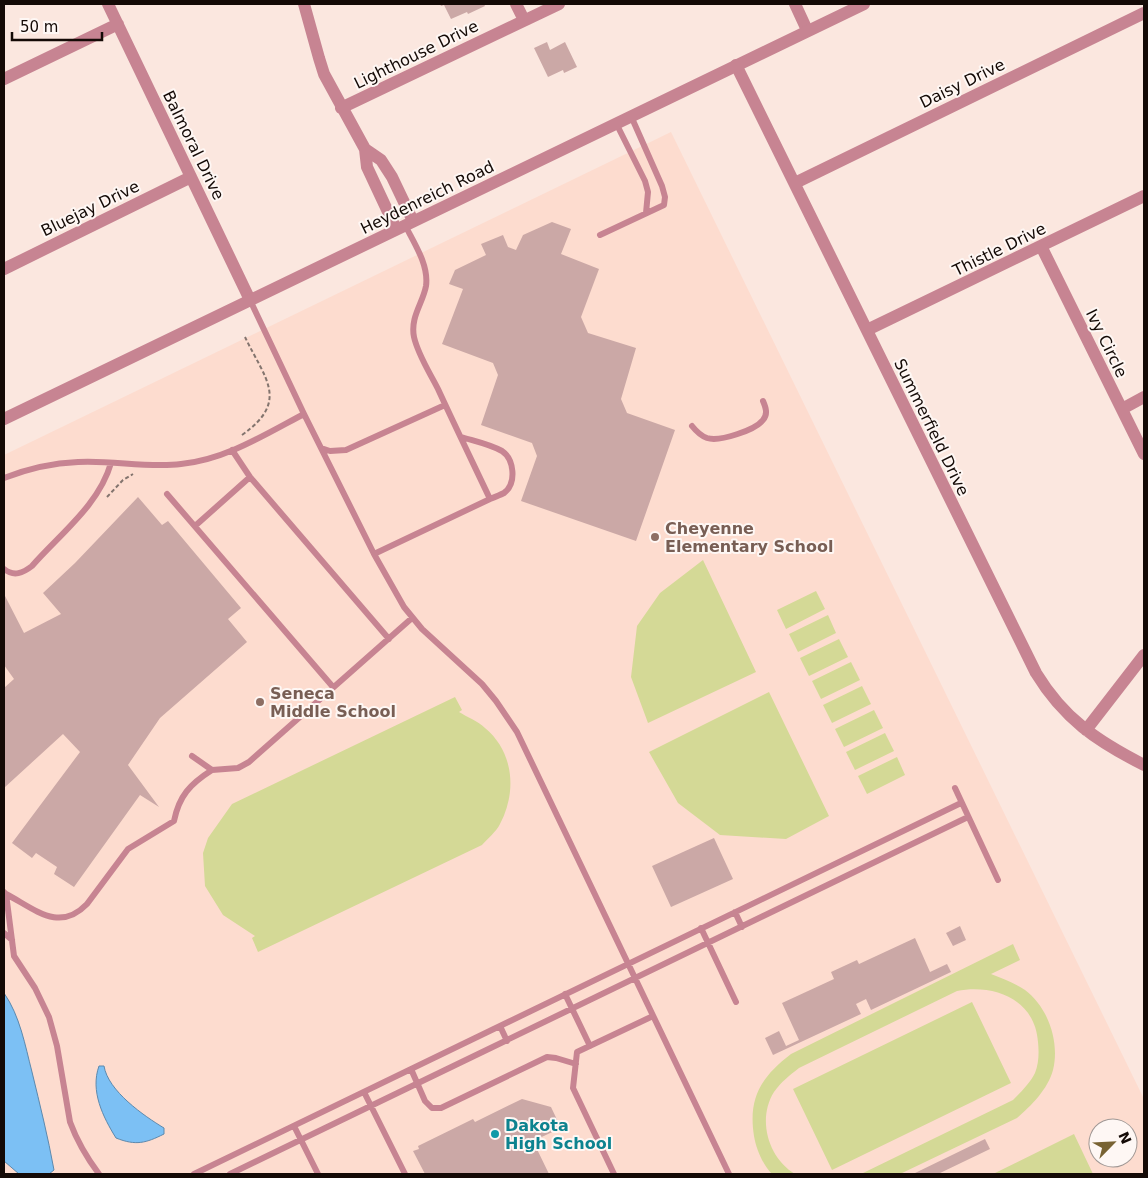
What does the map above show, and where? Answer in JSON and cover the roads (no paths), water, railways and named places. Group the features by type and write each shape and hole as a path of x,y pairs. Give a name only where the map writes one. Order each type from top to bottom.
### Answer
{"street":[{"name":"Balmoral Drive","path":"108,4 250,300"},
{"path":"304,4 318,58 341,108 364,149 366,167 405,225"},
{"path":"516,4 524,20"},
{"name":"Lighthouse Drive","path":"341,108 559,4"},
{"path":"795,4 808,30"},
{"name":"Heydenreich Road","path":"4,419 864,4"},
{"name":"Daisy Drive","path":"794,183 1144,13"},
{"path":"4,79 118,24"},
{"name":"Summerfield Drive","path":"736,65 1029,660 1055,701 1066,713 1086,730 1114,749 1144,765"},
{"path":"364,149 381,160 392,177 405,225"},
{"name":"Bluejay Drive","path":"4,269 192,177"},
{"name":"Thistle Drive","path":"867,330 1144,196"},
{"name":"Ivy Circle","path":"1041,246 1144,454"},
{"path":"1122,409 1144,398"},
{"path":"1086,730 1144,655"}],"lane":[{"path":"600,235 664,205 662,186 631,116"},
{"path":"616,123 645,181 648,192 646,213"},
{"path":"405,225 419,253 426,276 426,286 414,324 414,336 417,347 490,500"},
{"path":"250,300 304,414 396,594 412,618 482,684 517,732 729,1174"},
{"path":"692,426 706,438 724,439 733,436 762,422 766,413 764,401"},
{"path":"321,448 330,451 346,450 445,405"},
{"path":"4,478 34,469 78,462 166,465 200,461 232,450 304,414"},
{"path":"374,554 506,492 512,482 511,462 504,453 491,446 460,437"},
{"path":"232,450 250,478 389,639"},
{"path":"4,569 17,574 25,572 32,566 96,496 111,463"},
{"path":"195,526 250,478"},
{"path":"167,494 334,687"},
{"path":"5,893 49,917 59,919 70,917 79,912 128,848 174,821 176,808 181,797 199,778 212,770 238,768 249,762 412,618"},
{"path":"192,756 212,770"},
{"path":"955,788 998,880"},
{"path":"194,1174 962,803"},
{"path":"230,1174 968,817"},
{"path":"5,893 14,956 35,988 49,1017 57,1046 66,1104 74,1134 86,1156 100,1174"},
{"path":"735,912 742,927"},
{"path":"701,928 736,1002"},
{"path":"4,933 12,940"},
{"path":"565,994 590,1046"},
{"path":"614,1174 573,1088 577,1052 654,1016"},
{"path":"500,1026 507,1041"},
{"path":"411,1069 425,1101 432,1108 441,1108 547,1058 556,1058 576,1064"},
{"path":"364,1092 405,1174"},
{"path":"294,1126 318,1174"}],"water":[{"path":"4,993 18,1021 27,1052 54,1170 49,1174 19,1174 4,1161"},
{"path":"99,1066 104,1066 112,1085 119,1093 137,1110 164,1128 164,1134 152,1140 135,1143 116,1138 99,1104 96,1085"}],"place":[{"name":"Cheyenne Elementary School","path":"655,537"},
{"name":"Seneca Middle School","path":"260,702"},
{"name":"Dakota High School","path":"495,1134"}]}
